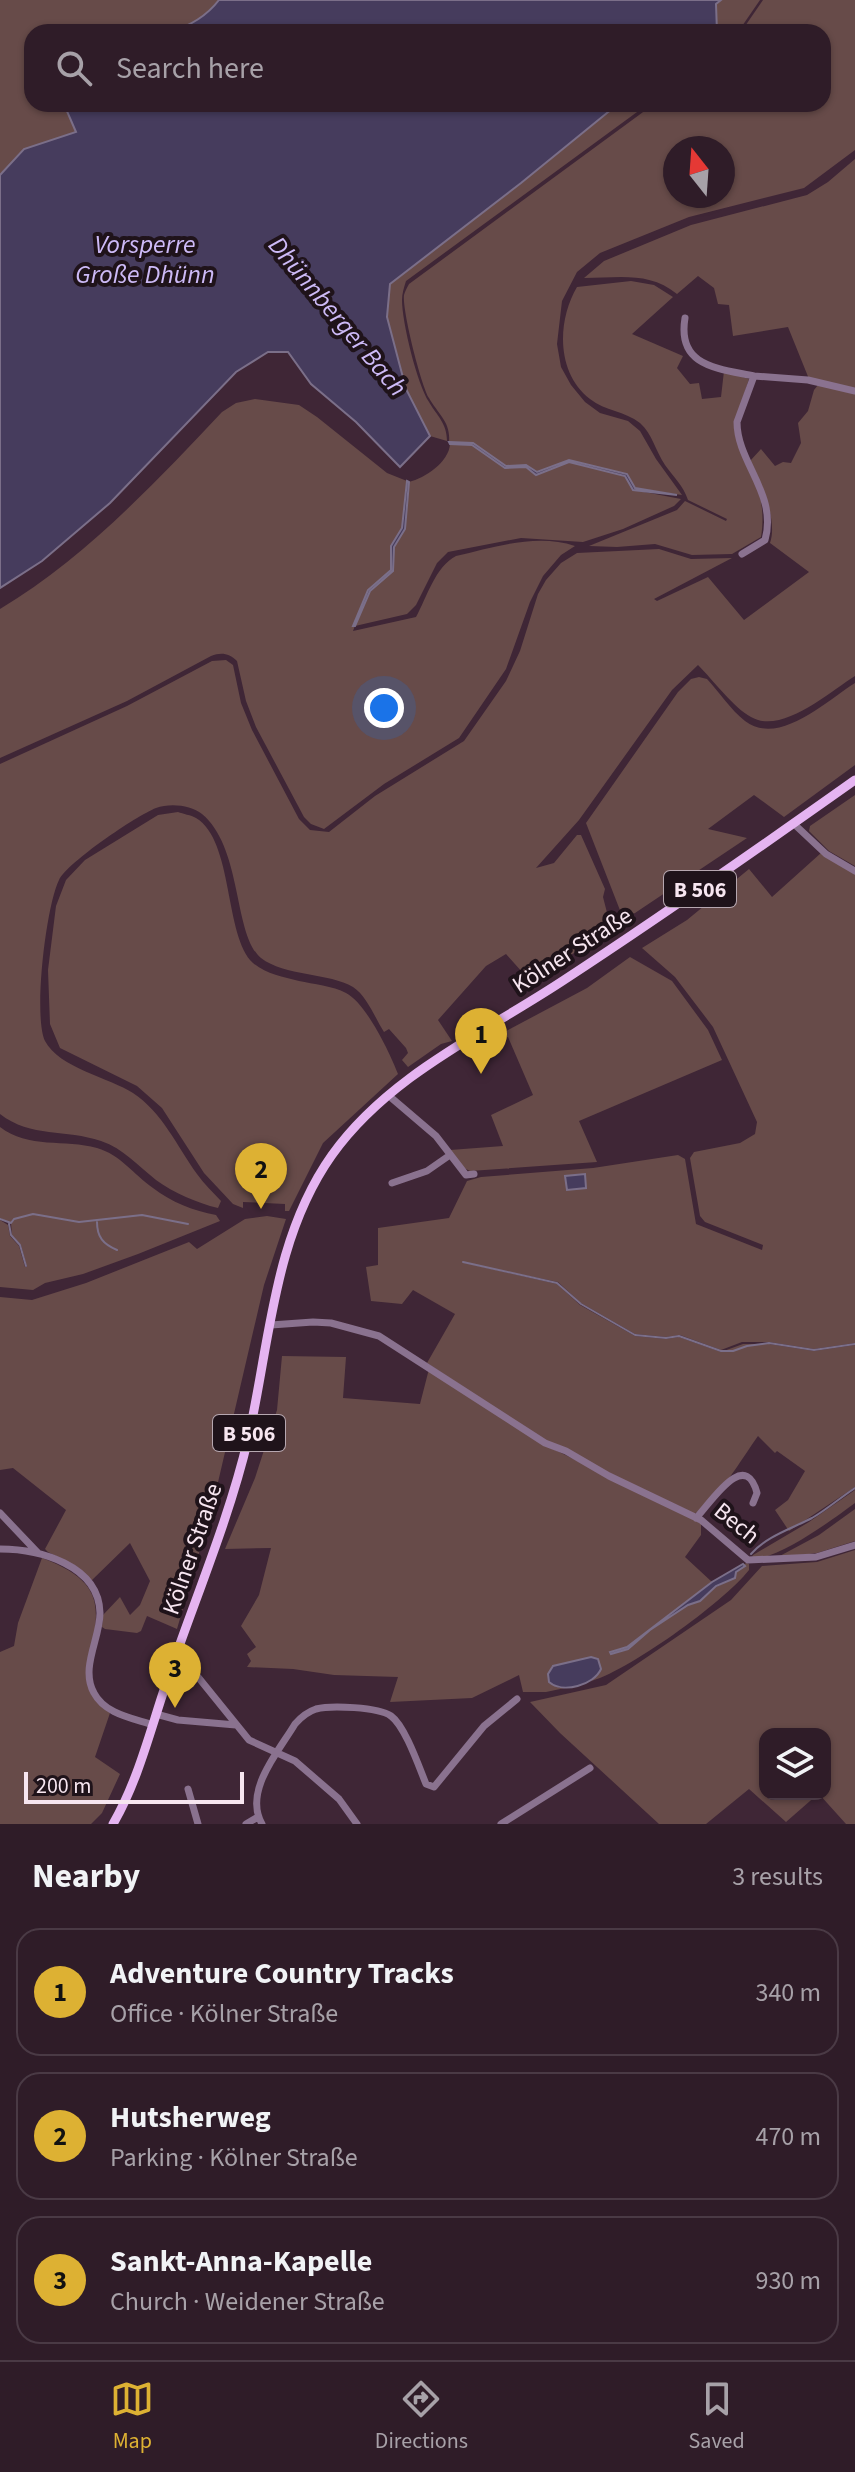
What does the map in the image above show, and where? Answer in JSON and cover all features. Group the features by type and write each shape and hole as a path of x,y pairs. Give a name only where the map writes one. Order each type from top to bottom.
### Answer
{"main road":[{"name":"Kölner Straße","path":"113,1824 136,1774 244,1456 282,1264 310,1192 333,1154 388,1095 411,1077 624,941 855,780"}],"street":[{"path":"685,318 682,334 686,349 692,356 722,369 754,376 808,380 855,391"},
{"path":"742,554 765,540 768,530 759,481 741,446 737,430 739,414 754,376"},
{"path":"793,823 826,854 855,871"},
{"path":"388,1095 436,1136 466,1175 474,1174"},
{"path":"392,1183 427,1171 450,1155"},
{"path":"271,1325 313,1322 355,1328 379,1336 545,1443 696,1518"},
{"name":"Bech","path":"753,1503 757,1493 755,1484 748,1477 738,1476 729,1480 696,1518 711,1527 738,1554 756,1562 816,1557 855,1545"},
{"path":"0,1513 39,1554"},
{"path":"0,1549 39,1554 75,1569 87,1579 96,1595 100,1614 90,1668 94,1693 111,1711 154,1719 236,1725"},
{"path":"174,1662 198,1677 249,1740 295,1761 346,1806 357,1824"},
{"path":"246,1824 260,1821 256,1804 259,1787 295,1724 314,1710 328,1707 379,1710 392,1716 426,1784 434,1787 484,1726 517,1699"},
{"path":"501,1824 590,1768"},
{"path":"188,1789 195,1800 198,1824"}],"shaded area":[{"path":"0,0 219,0 190,24 24,24 24,112 67,112 76,132 24,149 0,175"},
{"path":"721,0 760,0 744,24 717,24 716,4"},
{"path":"763,0 855,0 855,150 804,188 735,205 735,136 663,136 663,208 725,208 689,217 600,253 577,272 562,301 557,344 561,367 571,385 585,402 600,413 628,421 640,431 682,495 635,488 626,474 569,460 536,473 526,465 506,466 473,443 449,442 446,424 426,390 413,347 404,295 409,284 643,112 831,112 831,24 746,24"},
{"path":"608,112 637,112 406,281 402,295 403,310 411,352 424,393 443,424 447,441 430,436 406,390 387,317 390,284"},
{"path":"855,159 855,388 809,379 788,327 733,336 729,305 718,304 714,288 698,276 677,294 644,279 584,278 604,261 691,225 807,195"},
{"path":"631,281 654,285 673,297 632,334 683,356 677,368 690,384 699,383 702,399 721,397 724,371 749,379 735,422 760,492 761,537 732,554 692,555 655,544 589,546 677,510 685,501 727,519 688,500 644,427 634,419 590,399 571,375 563,346 563,331 570,301 577,287"},
{"path":"818,385 855,394 855,676 805,709 777,720 763,721 744,713 698,665 672,690 579,820 536,868 554,863 577,835 581,835 605,889 603,897 611,928 531,982 506,954 486,966 438,1020 452,1041 441,1044 408,1067 402,1060 408,1053 406,1048 389,1029 384,1032 367,1002 353,987 282,968 261,958 252,947 246,931 225,848 215,829 202,814 192,809 162,806 103,840 75,862 59,880 50,913 43,961 42,1028 45,1041 61,1058 133,1093 152,1110 200,1178 221,1201 218,1208 170,1189 109,1144 88,1137 24,1127 0,1114 0,764 127,706 212,661 226,660 233,665 241,703 252,730 299,819 310,830 329,832 375,796 464,741 506,681 546,580 561,563 577,553 659,549 691,559 732,558 654,599 657,601 708,577 744,620 809,572 770,543 770,513 750,461 761,449 775,466 783,462 791,463 801,443 798,423 808,411"},
{"path":"255,399 299,405 387,473 407,481 402,528 391,546 391,570 368,590 353,631 416,617 442,567 456,556 531,541 575,546 561,555 543,576 530,602 506,669 459,738 384,784 324,829 311,824 304,817 256,727 246,701 237,661 222,654 211,656 127,701 0,758 0,609 90,543 145,492 222,412 236,403"},
{"path":"450,444 472,445 505,468 526,467 536,475 569,462 625,476 634,490 681,499 674,506 623,529 583,542 521,538 448,552 437,563 416,605 407,614 355,626 370,591 393,571 394,547 405,529 409,482 435,468 449,451"},
{"path":"691,679 707,679 745,721 758,728 772,729 802,718 855,683 855,765 784,817 754,795 708,829 747,838 623,918 586,823 678,692"},
{"path":"855,795 855,866 829,851 809,831 810,826"},
{"path":"178,812 196,818 208,830 217,847 237,932 253,963 275,975 335,989 354,998 376,1029 398,1074 323,1143 289,1211 285,1211 285,1204 243,1202 243,1208 233,1204 204,1173 162,1108 137,1086 60,1048 50,1024 48,970 56,906 66,880 85,860 158,815"},
{"path":"821,853 855,874 855,1343 814,1349 769,1342 742,1342 721,1350 680,1335 635,1334 581,1303 558,1282 461,1262 557,1284 580,1305 635,1336 666,1339 679,1337 721,1352 743,1344 769,1344 814,1351 855,1345 855,1487 789,1531 775,1510 788,1500 805,1471 777,1451 775,1453 758,1436 710,1502 693,1514 546,1442 427,1363 455,1314 413,1290 402,1304 371,1301 366,1267 378,1265 378,1228 449,1218 467,1181 481,1177 593,1168 678,1155 685,1159 696,1224 762,1250 763,1245 705,1222 700,1216 690,1158 694,1152 740,1143 755,1134 757,1122 713,1027 675,977 642,948 687,920 749,869 772,897"},
{"path":"630,957 672,981 708,1030 722,1060 579,1121 597,1162 470,1171 462,1167 450,1150 503,1146 491,1115 533,1095 508,1037 493,1044 493,1038 587,988"},
{"path":"0,1127 11,1134 35,1141 85,1145 105,1151 167,1198 216,1215 220,1221 138,1254 83,1274 45,1283 33,1290 0,1287 0,1220 8,1225 10,1236 19,1246 27,1267 21,1245 12,1235 11,1223 0,1218"},
{"path":"267,1216 286,1219 264,1285 212,1508 177,1629 147,1616 141,1631 137,1633 105,1629 102,1627 103,1615 120,1597 130,1615 140,1605 150,1581 130,1543 91,1581 76,1566 48,1552 45,1549 66,1510 13,1468 0,1470 0,1297 32,1300 86,1283 189,1242 197,1249 245,1219"},
{"path":"282,1356 346,1357 343,1398 420,1404 429,1369 545,1445 701,1522 701,1535 685,1557 712,1582 627,1647 611,1652 628,1649 650,1630 735,1578 736,1572 746,1563 749,1570 719,1600 673,1635 605,1676 592,1680 599,1661 596,1658 551,1667 559,1688 565,1688 546,1692 523,1692 519,1675 472,1698 390,1702 398,1677 247,1667 251,1661 247,1654 256,1647 241,1626 259,1595 271,1548 225,1549 255,1478 277,1410"},
{"path":"855,1490 855,1503 819,1528 775,1553 751,1559 753,1555"},
{"path":"855,1509 855,1541 817,1553 776,1558 819,1535"},
{"path":"855,1550 855,1824 846,1824 824,1800 831,1800 831,1728 759,1728 759,1798 749,1789 706,1824 659,1824 530,1702 606,1685 731,1600 762,1566 817,1562"},
{"path":"42,1558 80,1579 90,1591 95,1604 96,1618 87,1677 110,1713 95,1757 120,1774 102,1813 91,1824 0,1824 0,1652 14,1646 18,1623"},
{"path":"761,1800 811,1800 786,1822"}],"water":[{"path":"219,0 721,0 716,4 717,24 190,24"},
{"name":"Vorsperre Große Dhünn","path":"67,112 608,112 390,284 387,317 406,389 430,436 400,467 356,422 311,384 288,352 268,352 236,372 110,503 42,561 0,588 0,175 24,149 76,132"},
{"path":"449,442 473,443 506,466 526,465 537,472 569,460 627,474 635,488 677,495 633,490 625,476 569,462 536,475 526,467 505,468 472,445"},
{"path":"407,481 405,529 394,547 393,571 370,591 353,626 368,590 391,570 391,546 402,528"},
{"path":"585,1174 586,1188 567,1190 565,1176"},
{"path":"743,1564 745,1566 736,1572 735,1578 716,1586 700,1601 688,1605 650,1630 628,1649 611,1654 627,1647 712,1582"},
{"path":"591,1657 598,1659 601,1669 592,1679 570,1687 555,1686 549,1682 548,1674 553,1666"}],"waterway":[{"path":"0,1219 11,1223 14,1219 33,1214 79,1222 142,1215 188,1224"},
{"path":"97,1222 102,1239 117,1250"},
{"path":"9,1224 26,1266"},
{"path":"463,1262 557,1283 581,1304 635,1335 679,1336 721,1351 769,1343 814,1350 855,1344"},
{"path":"751,1554 764,1542 812,1518 855,1488"}],"place":[{"name":"Adventure Country Tracks","path":"481,1074"},
{"name":"Hutsherweg","path":"261,1209"},
{"name":"Sankt-Anna-Kapelle","path":"175,1708"}],"water label":[{"name":"Dhünnberger Bach","path":"338,316"}]}
